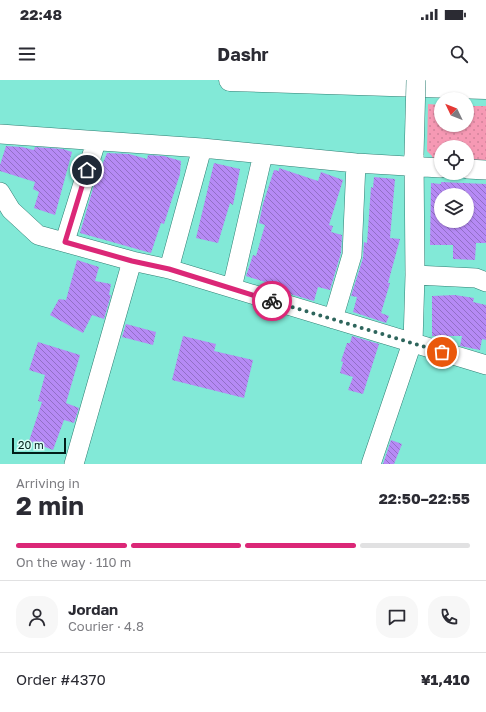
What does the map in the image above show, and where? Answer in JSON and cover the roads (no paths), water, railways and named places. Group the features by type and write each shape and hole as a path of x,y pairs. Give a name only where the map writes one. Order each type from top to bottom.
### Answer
{"highway":[{"path":"230,80 486,88"}],"street":[{"path":"371,464 412,343 415,275 414,161 416,80"},
{"path":"0,134 96,142 202,148 356,163 414,161 434,166"},
{"path":"65,242 96,142"},
{"path":"169,269 202,148"},
{"path":"232,288 262,154"},
{"path":"333,319 352,255 356,163"},
{"path":"474,169 486,170"},
{"path":"0,192 11,210 38,235 132,261 169,269 486,365"},
{"path":"74,464 132,261"},
{"path":"415,275 476,278 486,282"}]}
